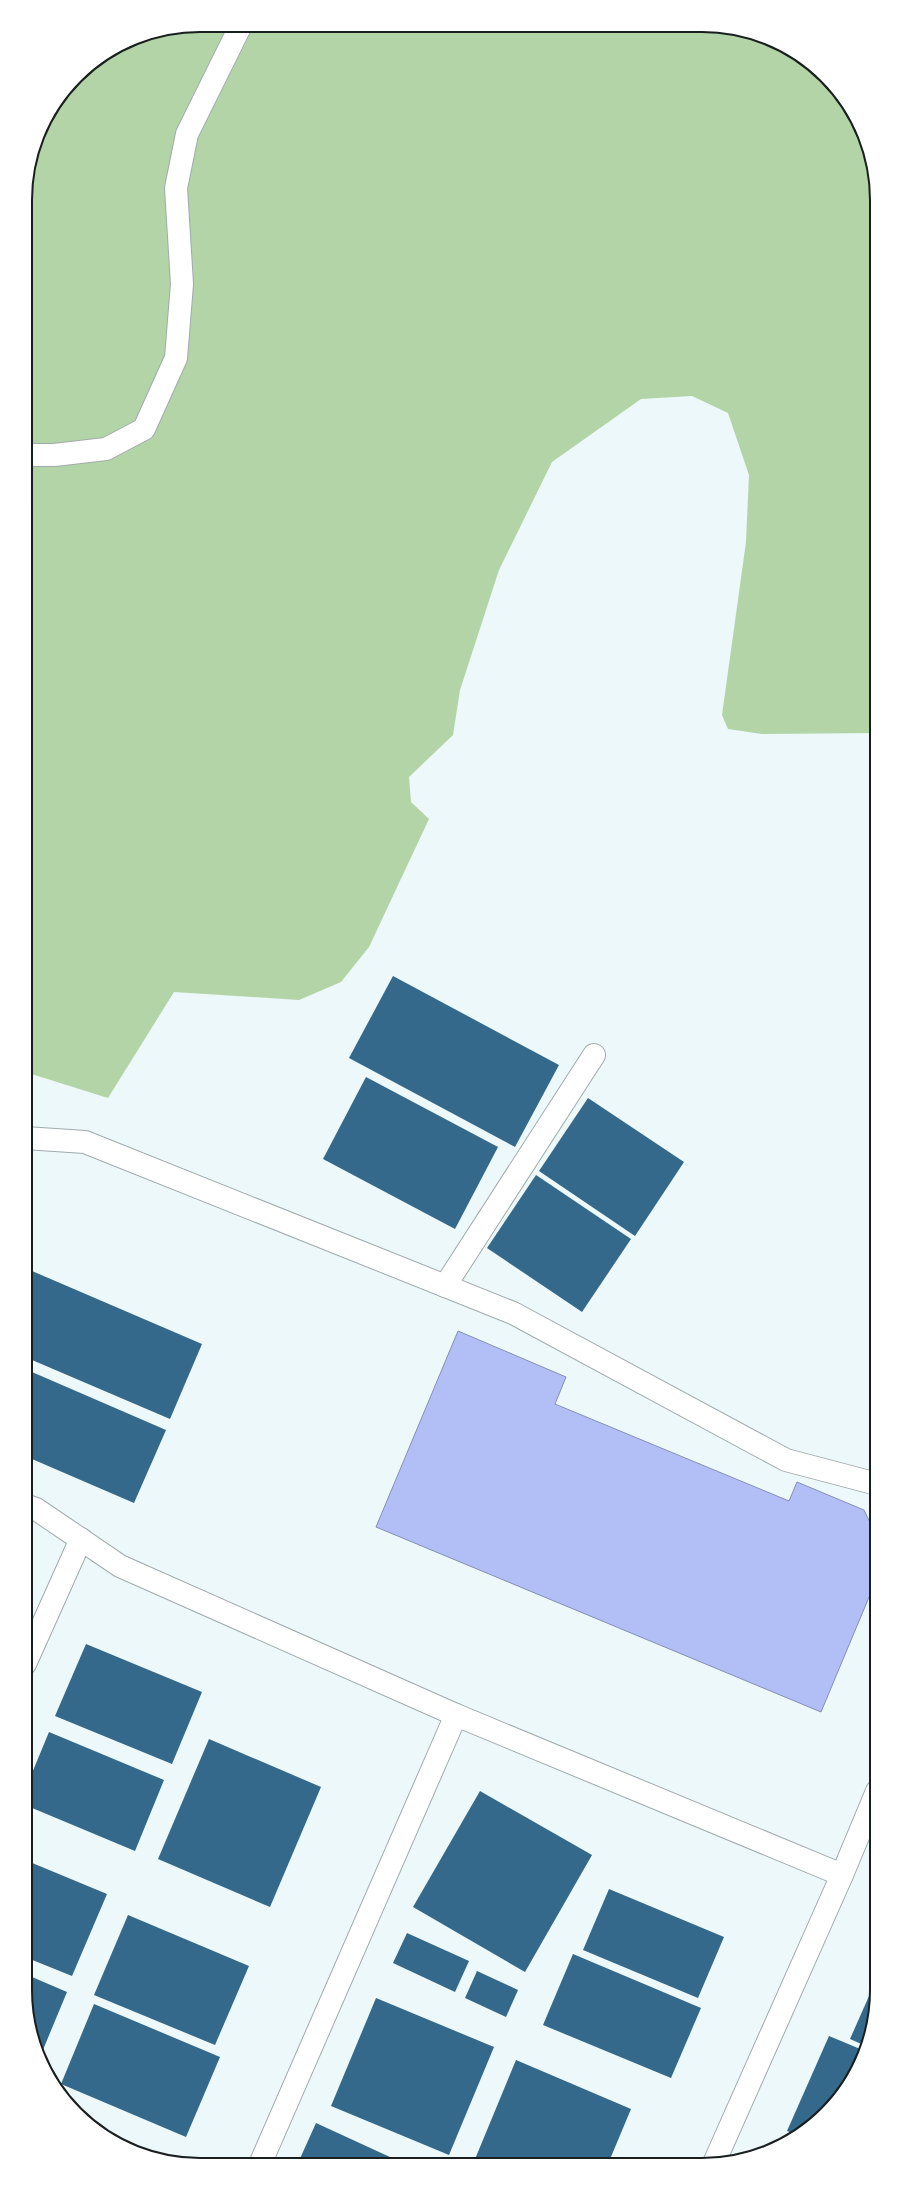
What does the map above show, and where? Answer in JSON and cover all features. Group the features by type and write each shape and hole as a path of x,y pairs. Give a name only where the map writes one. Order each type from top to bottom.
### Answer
{"street":[{"path":"32,455 54,455 106,449 144,429 176,358 182,284 176,188 187,134 238,32"},
{"path":"445,1286 594,1055"},
{"path":"32,1138 85,1142 513,1313 786,1460 870,1482"},
{"path":"32,1508 120,1566 456,1715 842,1875"},
{"path":"32,1648 80,1539"},
{"path":"263,2158 456,1715"},
{"path":"716,2158 842,1875 870,1808"}],"green space":[{"path":"189,32 713,32 735,35 756,41 777,49 796,60 821,81 842,106 857,135 869,178 870,733 762,734 728,729 722,715 746,542 749,475 728,413 692,396 641,399 552,462 499,570 460,690 453,735 409,777 411,802 429,819 369,947 341,982 299,1000 174,992 108,1098 32,1074 32,189 35,167 41,146 49,125 60,106 81,81 106,60 116,54 146,41 167,35"}],"water":[{"path":"458,1331 566,1377 555,1404 789,1501 797,1482 864,1510 870,1522 870,1595 821,1712 376,1527"}],"building":[{"path":"393,976 559,1065 515,1147 349,1058"},
{"path":"366,1077 498,1147 455,1229 323,1159"},
{"path":"588,1098 684,1162 635,1236 539,1171"},
{"path":"536,1175 631,1239 582,1312 487,1248"},
{"path":"32,1271 202,1344 170,1419 32,1360"},
{"path":"32,1372 166,1430 134,1503 32,1459"},
{"path":"86,1644 202,1692 172,1764 55,1716"},
{"path":"49,1732 164,1780 135,1851 32,1808 32,1773"},
{"path":"209,1739 321,1787 270,1907 158,1859"},
{"path":"480,1791 592,1855 525,1972 413,1907"},
{"path":"32,1863 107,1894 72,1976 32,1960"},
{"path":"609,1889 724,1937 698,1998 583,1950"},
{"path":"128,1915 249,1966 215,2045 94,1995"},
{"path":"407,1933 469,1961 455,1992 393,1963"},
{"path":"573,1954 701,2008 671,2078 543,2025"},
{"path":"477,1971 518,1990 506,2017 465,1998"},
{"path":"32,1977 67,1992 43,2050 33,2012"},
{"path":"870,1994 869,2012 861,2044 850,2039"},
{"path":"376,1998 494,2047 449,2155 331,2106"},
{"path":"94,2004 220,2057 186,2137 61,2084"},
{"path":"829,2036 859,2049 853,2065 842,2084 821,2109 796,2130 791,2133 787,2131"},
{"path":"516,2060 631,2109 611,2158 475,2158"},
{"path":"316,2123 392,2158 300,2158"}]}
